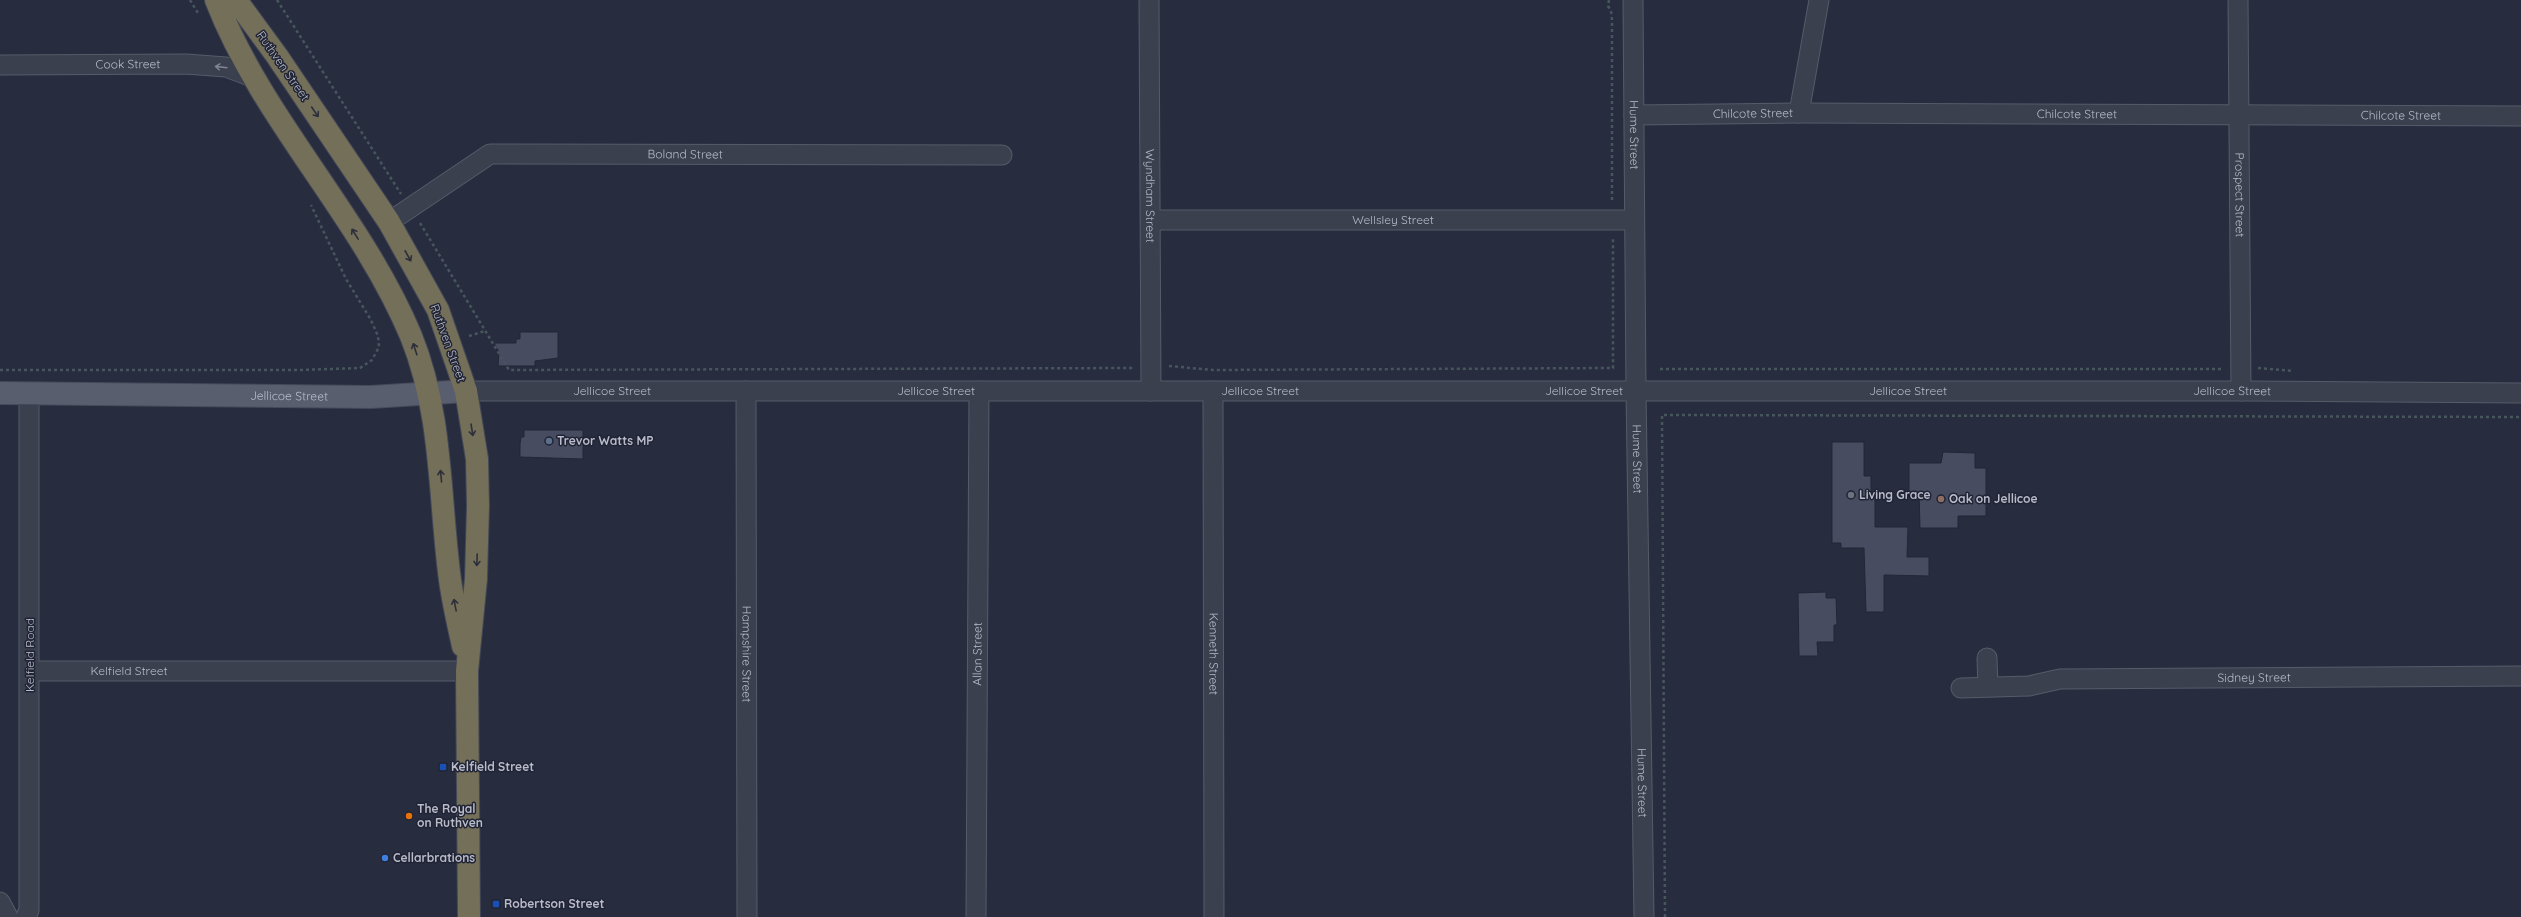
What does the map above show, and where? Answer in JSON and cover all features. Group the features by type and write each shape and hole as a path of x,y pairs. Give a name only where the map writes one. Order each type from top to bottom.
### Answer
{"highway":[{"name":"Ruthven Street","path":"216,0 224,21 255,78 357,236 393,299 416,348 428,393 438,443 450,580 467,671"},
{"name":"Ruthven Street","path":"236,0 277,56 389,222 438,310 466,391 477,459 478,506 476,579 467,671 469,917"}],"main road":[{"name":"Jellicoe Street","path":"0,393 371,397 466,391"}],"street":[{"name":"Wyndham Street","path":"1149,0 1152,220 1151,391"},
{"name":"Hume Street","path":"1633,0 1636,391 1644,917"},
{"path":"1799,113 1819,0"},
{"name":"Prospect Street","path":"2238,0 2241,391"},
{"name":"Cook Street","path":"0,65 186,64 226,67 255,78"},
{"name":"Chilcote Street","path":"1634,115 1799,113 2521,116"},
{"name":"Boland Street","path":"389,222 490,154 1002,155"},
{"name":"Wellsley Street","path":"1152,220 1634,220"},
{"name":"Jellicoe Street","path":"466,391 2241,391 2521,393"},
{"name":"Hampshire Street","path":"746,391 747,917"},
{"name":"Allan Street","path":"976,917 979,391"},
{"name":"Kenneth Street","path":"1213,391 1214,917"},
{"name":"Kelfield Road","path":"26,917 29,910 29,393"},
{"path":"1987,658 1988,687"},
{"name":"Kelfield Street","path":"30,671 467,671"},
{"name":"Sidney Street","path":"1961,688 2029,686 2060,679 2521,676"},
{"path":"0,902 8,917"}],"path":[{"path":"190,0 201,18"},
{"path":"278,0 410,207 509,370 1151,366 1213,370 1613,368 1612,20 1611,11 1608,6 1609,0"},
{"path":"0,370 300,370 360,368 372,360 379,347 378,336 371,320 346,279 310,202"},
{"path":"469,336 485,331"},
{"path":"1660,369 2271,368 2299,372"},
{"path":"1666,917 1662,415 2521,417"}],"building":[{"path":"520,332 558,332 558,358 535,361 535,366 498,366 499,352 494,343 516,343 516,339 520,339"},
{"path":"524,430 583,430 583,459 520,457 521,437 524,437"},
{"path":"1832,442 1864,442 1864,476 1871,476 1871,496 1875,496 1875,527 1908,527 1907,557 1929,557 1929,576 1884,575 1884,612 1866,612 1864,548 1841,548 1841,543 1832,543"},
{"path":"1943,452 1975,453 1975,468 1986,468 1986,516 1958,516 1958,528 1920,528 1919,493 1909,493 1909,463 1941,463"},
{"path":"1826,592 1826,598 1836,598 1837,625 1834,625 1834,642 1817,642 1818,656 1799,656 1798,593"}],"place":[{"name":"Trevor Watts MP","path":"549,441"},
{"name":"Living Grace","path":"1851,495"},
{"name":"Oak on Jellicoe","path":"1941,499"},
{"name":"Kelfield Street","path":"443,767"},
{"name":"The Royal on Ruthven","path":"409,816"},
{"name":"Cellarbrations","path":"385,858"},
{"name":"Robertson Street","path":"496,904"}]}
